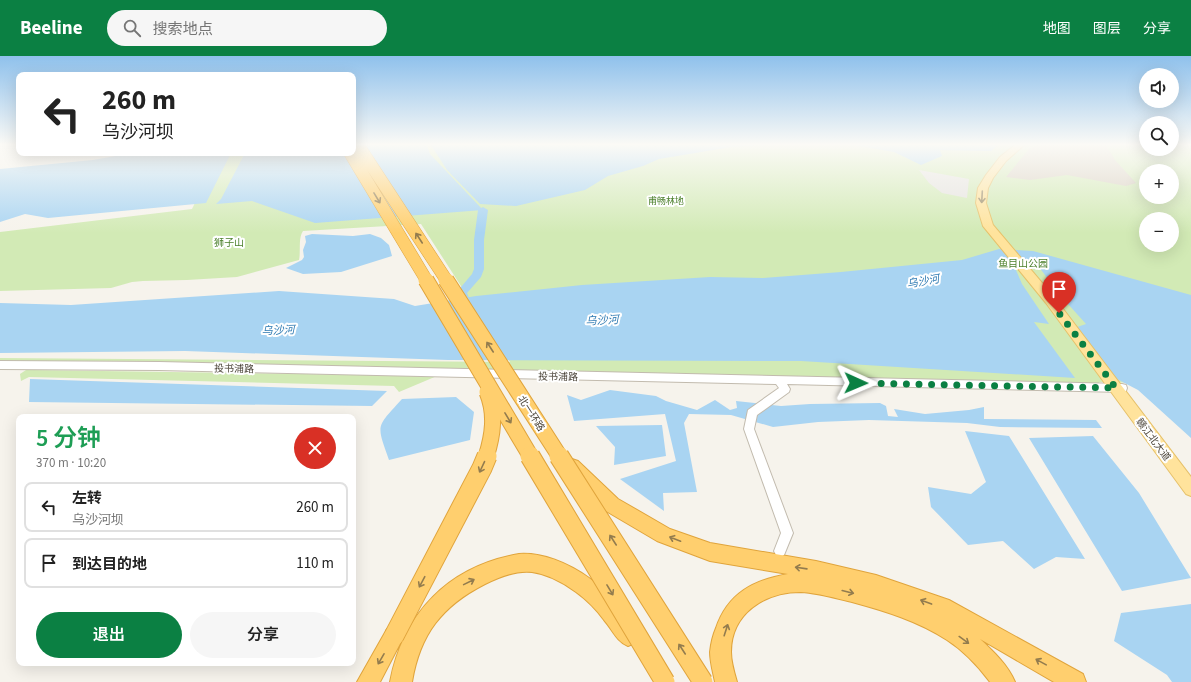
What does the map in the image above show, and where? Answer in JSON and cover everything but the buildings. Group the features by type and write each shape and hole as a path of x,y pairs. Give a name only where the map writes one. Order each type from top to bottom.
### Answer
{"highway":[{"path":"363,174 664,682"},
{"name":"北一环路","path":"377,174 704,682"},
{"path":"402,682 404,638 482,468 490,449 493,434 492,409 488,394 454,338 447,315"},
{"path":"552,445 594,489 612,505 664,535 710,552 816,570 876,584 949,610 1075,682"},
{"path":"368,682 404,638 433,609 460,586 499,567 531,563 562,572 584,584 621,626 658,682"},
{"path":"726,682 720,654 725,632 732,614 746,600 763,589 782,584 801,583 829,587 892,604 921,614 948,628 973,646 1004,682"}],"main road":[{"path":"990,174 983,188 981,203 988,226 999,240 1030,270"},
{"path":"999,174 996,178 990,194 990,207 1000,229 1018,250 1030,270 1120,388"},
{"name":"赣江北大道","path":"1120,388 1133,401 1191,478"},
{"name":"赣江北大道","path":"1120,388 1191,489"}],"street":[{"name":"投书浦路","path":"0,366 159,366 1120,388"},
{"path":"779,381 785,389 752,414 749,429 787,533 780,551"}],"green space":[{"name":"鱼目山公园","path":"209,174 1139,174 1139,204 1179,204 1179,174 1191,174 1191,384 1099,382 1100,384 0,364 0,358 510,362 421,224 303,231 301,234 299,260 237,277 143,281 132,282 111,288 0,291 0,232 192,209"},
{"path":"26,370 437,376 399,392 394,386 29,377 21,381 20,374"}],"shaded area":[{"path":"922,174 942,174 969,179 967,198 942,193 929,183"}],"water":[{"path":"0,174 220,174 206,203 48,218 25,214 0,222"},
{"path":"234,174 449,174 483,210 315,223 252,201 216,204 221,199"},
{"path":"451,174 614,174 608,176 585,190 516,206 480,204"},
{"path":"312,234 353,236 370,234 381,238 389,245 392,256 341,272 303,274 286,268 302,260 304,257 303,250 306,242 305,236"},
{"name":"乌沙河","path":"999,249 1033,251 1191,295 1191,438 1138,390 1113,377 1077,327 1086,324 1059,294 1034,262 1013,263 1022,284 1049,324 1034,322 1075,378 801,361 448,360 185,351 0,353 0,303 71,305 279,291 394,299 415,306 476,296 582,285 710,277 763,278 841,272 962,260"},
{"path":"30,379 387,391 372,406 29,402"},
{"path":"610,390 656,396 666,401 697,410 715,400 730,410 737,408 736,401 781,406 880,403 886,406 888,416 898,417 894,409 925,414 969,410 984,407 984,419 1096,420 1102,428 1000,427 967,423 869,420 818,422 773,427 731,415 689,414 684,423 697,492 663,493 664,511 620,479 676,461 665,414 574,421 567,395 581,400"},
{"path":"456,397 474,412 470,440 389,460 382,439 381,426 383,421 402,399"},
{"path":"662,425 666,456 614,465 615,447 596,426"},
{"path":"965,431 1009,436 1085,559 1056,557 1034,569 1003,541 968,545 931,507 928,487 971,494 986,482"},
{"path":"1093,436 1139,493 1191,578 1122,591 1029,438"},
{"path":"1191,604 1191,682 1172,682 1167,675 1114,641 1121,613"}],"waterway":[{"path":"467,305 461,293 477,275 479,269 479,240 483,210"}],"route":[{"path":"856,383 1116,388 1059,313"}],"park label":[{"name":"甫畅林地","path":"666,201"},
{"name":"狮子山","path":"229,242"}]}
